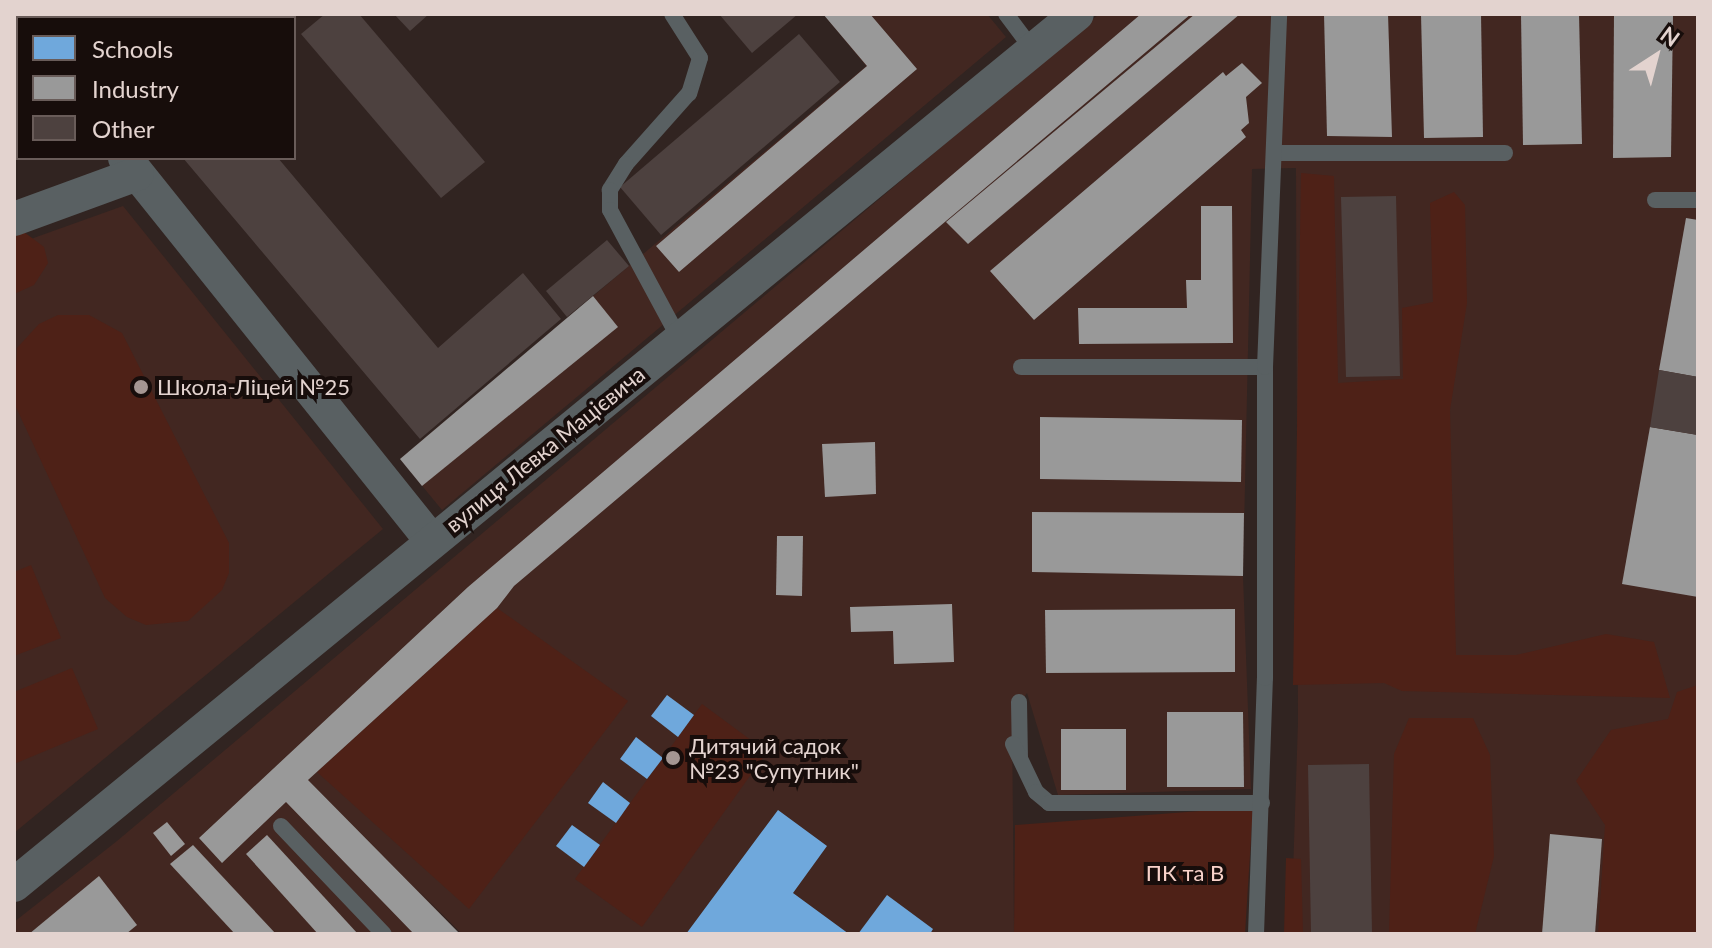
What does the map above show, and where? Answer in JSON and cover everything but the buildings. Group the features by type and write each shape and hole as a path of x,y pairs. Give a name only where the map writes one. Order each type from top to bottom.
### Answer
{"street":[{"name":"вулиця Левка Мацієвича","path":"14,885 431,540 1077,14"},
{"path":"14,219 131,166 431,540"}],"lane":[{"path":"672,14 700,58 689,93 626,164 610,190 610,210 680,340"},
{"path":"1006,14 1033,50"},
{"path":"1256,934 1262,803 1265,367 1279,14"},
{"path":"1274,153 1505,153"},
{"path":"1655,200 1698,200"},
{"path":"1021,367 1265,367"},
{"path":"1019,702 1017,751 1036,792 1049,803 1262,803"},
{"path":"281,826 384,934"}],"shaded area":[{"path":"823,14 987,14 1006,37 442,510 400,459 866,66"},
{"path":"1099,14 1698,14 1698,934 1291,934 1298,722 1296,168 1252,169 1243,576 1251,789 1058,795 1027,693 1012,714 1014,934 462,934 413,885 460,934 14,934 14,922 117,841"},
{"name":"Школа-Ліцей №25","path":"123,206 383,529 14,833 14,245"}],"green space":[{"path":"1301,173 1334,176 1338,383 1403,379 1402,308 1433,302 1430,203 1454,192 1465,205 1467,303 1450,410 1456,655 1516,655 1606,634 1654,642 1670,698 1402,691 1384,683 1293,685"},
{"path":"24,232 44,247 48,263 34,285 14,294 14,235"},
{"path":"58,315 89,315 122,333 229,543 229,573 222,590 188,621 146,625 127,617 105,598 14,403 17,348 39,324"},
{"path":"31,565 61,638 14,656 14,572"},
{"path":"497,608 628,701 469,909 317,772"},
{"path":"72,668 98,729 14,764 14,692"},
{"path":"1698,685 1698,934 1598,934 1605,825 1576,781 1611,730 1668,719 1677,692"},
{"path":"702,704 767,752 642,927 575,879"},
{"path":"1409,718 1473,718 1490,755 1494,856 1475,934 1389,934 1394,754"},
{"name":"ПК та В","path":"1253,807 1245,934 1014,934 1015,825"},
{"path":"1286,858 1301,859 1303,934 1284,934"}],"place":[{"name":"Школа-Ліцей №25","path":"141,387"},
{"name":"Дитячий садок №23 \"Супутник\"","path":"673,758"}]}
